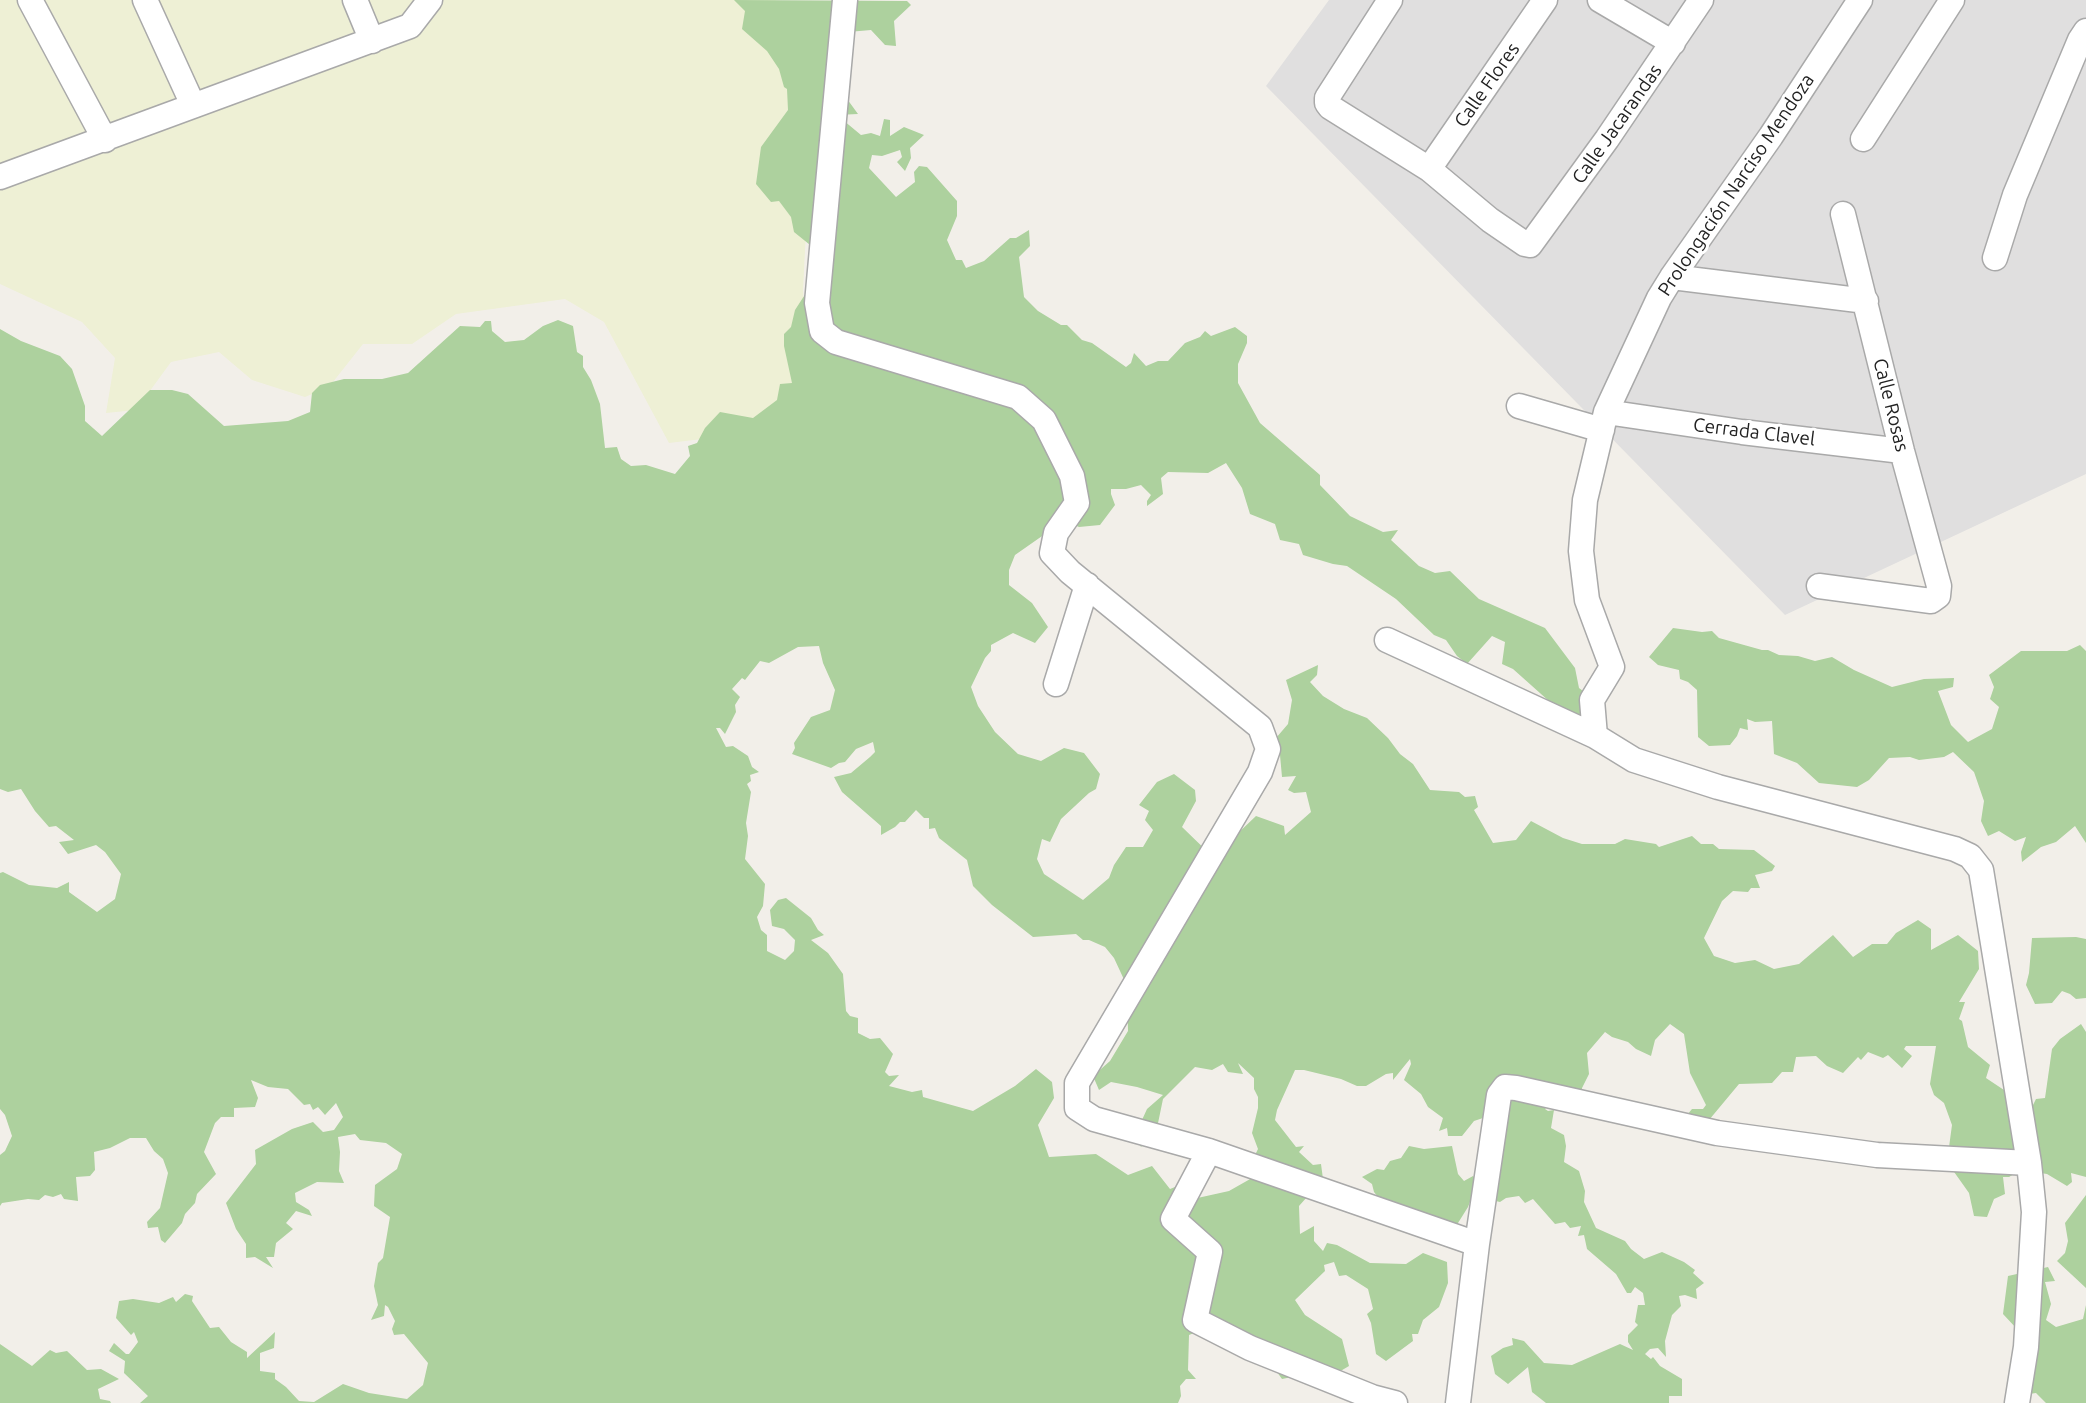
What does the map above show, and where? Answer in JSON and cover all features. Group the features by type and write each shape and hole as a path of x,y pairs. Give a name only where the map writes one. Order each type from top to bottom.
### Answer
{"street":[{"path":"30,0 105,140"},
{"path":"145,0 193,105"},
{"path":"355,0 372,41"},
{"path":"0,177 410,26 430,0"},
{"path":"845,0 817,303 822,331 836,342 1018,397 1044,420 1072,476 1077,503 1056,533 1052,553 1070,572 1260,727 1268,749 1259,772 1077,1083 1077,1108 1094,1119 1209,1151 1477,1244"},
{"path":"1390,0 1327,97 1326,103 1429,169"},
{"name":"Calle Flores","path":"1429,169 1545,0"},
{"path":"1600,0 1673,43"},
{"name":"Calle Jacarandas","path":"1429,169 1490,220 1530,245 1608,139 1701,0"},
{"name":"Prolongación Narciso Mendoza","path":"1595,736 1592,700 1612,667 1587,600 1581,551 1585,500 1604,421 1659,298 1672,276 1771,136 1860,0"},
{"path":"1863,139 1952,0"},
{"path":"1995,258 2015,195 2086,31"},
{"name":"Calle Rosas","path":"1819,586 1931,601 1938,596 1939,586 1843,214"},
{"path":"1672,276 1866,301"},
{"name":"Cerrada Clavel","path":"1519,406 1604,421 1742,432 1902,451"},
{"path":"1056,684 1087,585"},
{"path":"1387,640 1595,736 1634,760 1694,779 1955,849 1970,856 1981,870 2029,1163 2034,1212 2026,1347 2017,1403"},
{"path":"1458,1403 1477,1244 1499,1095 1505,1087 1730,1135 1877,1155 2029,1163"},
{"path":"1209,1151 1173,1219 1210,1251 1195,1320 1250,1348 1372,1397 1395,1403"}],"shaded area":[{"path":"1329,0 2086,0 2086,474 1785,615 1266,86"}],"green space":[{"path":"0,0 776,0 814,71 803,290 807,360 792,406 710,438 669,443 604,322 565,299 456,314 412,344 363,344 329,387 305,397 252,380 219,352 171,362 136,410 106,413 115,358 82,322 0,284"},
{"path":"734,0 907,1 911,5 894,21 896,46 885,45 871,30 848,32 842,92 858,114 837,115 861,135 871,133 880,136 884,119 890,120 890,136 904,127 924,135 910,148 911,158 905,171 897,162 902,157 900,150 882,156 872,155 869,168 896,197 915,182 914,172 919,166 927,167 957,201 957,216 947,240 956,260 962,260 966,268 984,261 1010,238 1016,238 1029,230 1030,246 1019,257 1024,297 1038,311 1061,325 1067,325 1082,340 1092,343 1126,367 1131,363 1134,353 1146,366 1158,361 1168,361 1185,343 1200,337 1205,331 1211,336 1235,327 1247,336 1247,343 1238,364 1238,383 1260,423 1320,475 1320,485 1350,516 1383,532 1398,530 1391,540 1419,566 1435,573 1450,571 1479,599 1545,628 1575,668 1579,688 1587,694 1587,720 1550,702 1513,669 1502,664 1505,642 1492,636 1467,664 1457,656 1446,640 1434,635 1396,599 1347,566 1303,555 1299,544 1280,540 1275,524 1250,514 1242,488 1226,463 1208,473 1168,472 1161,478 1163,494 1147,506 1151,495 1141,485 1111,489 1115,505 1100,525 1079,527 1061,519 1055,527 1015,555 1009,570 1009,585 1032,603 1048,627 1035,643 1013,633 991,645 991,651 971,687 978,706 995,732 1018,754 1041,761 1064,748 1084,753 1100,774 1096,789 1061,819 1050,842 1042,839 1037,859 1044,874 1083,900 1109,878 1126,847 1143,847 1153,830 1145,820 1149,811 1139,805 1157,782 1174,774 1195,790 1196,801 1182,827 1213,857 1256,816 1284,826 1285,835 1311,812 1306,792 1294,793 1288,790 1296,776 1282,777 1276,738 1288,724 1292,700 1286,680 1318,665 1317,675 1310,682 1323,696 1344,709 1367,718 1400,754 1413,764 1430,790 1459,792 1465,797 1475,796 1478,807 1474,810 1493,843 1516,840 1531,821 1563,838 1582,844 1615,844 1625,839 1656,844 1659,847 1692,836 1701,844 1713,844 1719,849 1754,850 1775,866 1772,871 1755,875 1760,888 1751,888 1748,892 1733,891 1722,901 1704,938 1714,956 1735,963 1755,960 1774,969 1799,964 1833,935 1853,957 1872,944 1887,944 1896,933 1918,920 1931,929 1931,950 1958,935 1978,951 1979,969 1959,1002 1965,1002 1959,1019 1962,1021 1968,1047 1990,1065 1986,1078 2004,1090 2010,1089 2032,1107 2036,1099 2045,1098 2052,1049 2060,1039 2081,1024 2086,1032 2086,1177 2071,1173 2072,1182 2067,1186 2047,1174 2021,1170 2009,1177 2003,1177 2005,1194 1994,1199 1987,1217 1974,1216 1969,1193 1947,1162 1952,1125 1944,1103 1934,1095 1930,1084 1936,1046 1906,1046 1904,1049 1912,1056 1902,1068 1888,1055 1883,1058 1868,1052 1861,1060 1858,1057 1843,1073 1827,1066 1816,1056 1796,1057 1793,1072 1782,1072 1772,1083 1739,1084 1709,1120 1687,1115 1692,1109 1703,1109 1706,1105 1690,1073 1684,1034 1670,1024 1655,1040 1651,1056 1605,1032 1587,1053 1589,1074 1582,1093 1555,1098 1545,1109 1554,1110 1551,1128 1564,1135 1564,1162 1579,1171 1585,1191 1584,1202 1596,1228 1625,1241 1644,1259 1662,1252 1684,1262 1695,1270 1693,1273 1704,1283 1696,1289 1697,1299 1679,1296 1681,1306 1672,1315 1665,1341 1666,1357 1658,1348 1650,1349 1645,1354 1682,1379 1682,1396 1669,1396 1669,1403 1546,1403 1532,1392 1528,1367 1508,1384 1495,1374 1491,1356 1513,1345 1512,1338 1524,1341 1544,1363 1572,1365 1620,1344 1633,1350 1628,1342 1628,1335 1638,1325 1635,1322 1638,1305 1645,1305 1643,1293 1635,1287 1631,1293 1627,1293 1616,1274 1587,1249 1584,1235 1578,1236 1581,1226 1570,1228 1565,1222 1555,1224 1533,1199 1525,1203 1519,1196 1500,1202 1487,1199 1475,1189 1468,1207 1453,1231 1391,1213 1374,1192 1372,1184 1362,1177 1377,1169 1384,1170 1390,1161 1401,1158 1409,1146 1424,1149 1452,1146 1458,1174 1464,1181 1473,1176 1478,1181 1486,1114 1474,1121 1462,1136 1448,1136 1447,1128 1439,1131 1443,1118 1428,1107 1421,1094 1404,1080 1411,1064 1410,1059 1393,1080 1393,1073 1386,1074 1366,1086 1295,1070 1277,1110 1275,1120 1296,1147 1304,1146 1299,1152 1313,1165 1321,1164 1323,1179 1299,1206 1300,1234 1314,1226 1314,1241 1323,1251 1327,1243 1337,1245 1370,1263 1406,1264 1423,1253 1447,1262 1448,1283 1439,1307 1423,1320 1418,1334 1412,1334 1413,1341 1386,1361 1376,1354 1367,1314 1373,1309 1368,1289 1346,1275 1339,1276 1334,1262 1324,1265 1325,1271 1295,1300 1305,1315 1342,1339 1349,1366 1327,1379 1305,1384 1295,1371 1292,1377 1282,1379 1218,1323 1189,1335 1188,1370 1196,1379 1186,1379 1180,1386 1181,1396 1178,1403 140,1403 148,1396 124,1373 125,1361 109,1351 114,1343 129,1354 138,1342 134,1332 131,1335 116,1318 119,1301 133,1299 159,1303 173,1297 176,1302 185,1294 193,1296 192,1301 210,1328 219,1327 231,1342 247,1352 247,1358 275,1332 274,1348 260,1353 260,1371 275,1373 275,1379 299,1401 314,1402 343,1384 369,1393 407,1399 423,1385 428,1363 404,1334 394,1335 392,1329 395,1321 388,1307 385,1305 384,1316 371,1320 378,1305 374,1286 378,1263 383,1258 390,1217 374,1206 375,1185 397,1169 402,1154 386,1143 360,1140 355,1134 338,1137 339,1171 344,1183 317,1182 295,1193 296,1202 309,1210 312,1216 296,1211 286,1223 293,1229 276,1243 274,1257 266,1257 273,1268 255,1257 246,1258 246,1244 236,1229 226,1203 256,1164 255,1150 292,1129 313,1122 323,1132 334,1130 343,1117 336,1103 325,1115 318,1107 313,1110 310,1104 304,1105 288,1089 268,1087 251,1080 258,1098 255,1107 234,1108 234,1117 221,1117 215,1123 204,1152 216,1174 197,1194 195,1203 185,1214 182,1223 165,1243 161,1240 158,1227 148,1228 147,1222 160,1208 168,1173 163,1159 146,1138 130,1138 94,1152 95,1170 90,1176 76,1177 78,1201 64,1199 61,1194 53,1197 45,1195 39,1200 2,1203 0,1206 0,1155 12,1136 5,1115 0,1109 0,873 29,885 57,888 69,882 69,892 97,912 115,899 121,874 105,852 96,845 68,854 59,842 74,840 56,826 49,827 21,789 8,792 0,789 0,329 21,341 60,356 72,369 85,406 85,421 102,436 150,390 172,390 188,394 224,426 288,421 310,412 312,393 320,385 344,379 382,379 408,373 460,326 480,327 485,321 491,321 492,331 505,342 524,340 543,326 558,320 573,326 577,352 583,356 583,367 600,404 605,448 617,447 621,459 631,466 646,465 675,474 690,456 688,446 697,443 705,428 720,412 753,418 777,400 780,384 792,383 784,334 791,327 795,310 806,293 820,253 794,232 791,217 779,201 771,202 756,184 761,147 788,110 787,89 779,69 767,51 742,29 745,11","holes":["819,646 835,690 830,710 811,717 794,743 792,754 831,768 845,762 856,749 873,742 875,752 870,757 851,773 834,777 842,792 881,826 881,835 900,822 905,822 916,810 924,818 929,818 929,829 935,828 939,838 967,860 973,886 992,905 1033,937 1076,934 1083,940 1105,947 1114,958 1127,986 1128,1031 1110,1061 1093,1076 1099,1090 1111,1082 1163,1095 1147,1109 1142,1120 1136,1138 1141,1147 1157,1128 1163,1099 1195,1067 1212,1070 1223,1064 1228,1072 1243,1074 1238,1063 1254,1078 1254,1089 1258,1097 1252,1133 1258,1149 1255,1155 1259,1174 1229,1191 1193,1199 1180,1185 1170,1189 1152,1166 1128,1175 1096,1154 1049,1157 1038,1125 1054,1098 1052,1082 1036,1069 1015,1086 973,1111 923,1097 922,1090 912,1092 889,1086 899,1075 889,1076 885,1072 893,1054 880,1038 870,1039 858,1033 858,1018 850,1016 846,1011 843,974 828,953 811,940 824,935 811,918 786,898 778,900 770,910 772,926 784,929 795,940 794,951 785,960 767,951 767,935 761,930 757,917 763,906 765,884 745,859 748,836 746,823 751,792 747,784 751,781 750,775 759,772 752,767 748,756 733,746 726,747 716,728 720,728 725,734 740,697 732,689 742,678 745,680 760,661 769,663 798,647"]},
{"path":"1673,628 1712,631 1719,638 1779,655 1798,656 1815,661 1832,657 1892,687 1924,679 1954,678 1953,687 1938,691 1951,725 1968,742 1992,729 1999,707 1990,699 1994,687 1989,675 2021,651 2067,651 2080,645 2086,651 2086,843 2075,826 2056,842 2041,847 2022,862 2021,852 2026,837 2015,841 1999,831 1988,836 1981,821 1984,801 1974,772 1953,752 1944,757 1919,760 1910,757 1889,758 1869,780 1857,787 1819,783 1797,763 1774,754 1772,721 1755,722 1747,719 1748,730 1740,728 1730,745 1709,746 1698,737 1697,690 1680,679 1679,670 1658,665 1649,657"},
{"path":"2032,938 2086,939 2086,998 2076,999 2062,991 2052,1003 2035,1004 2026,985"},
{"path":"2086,1195 2086,1288 2057,1261 2065,1253 2068,1241 2065,1223"},
{"path":"2048,1267 2055,1281 2045,1282 2051,1304 2046,1320 2056,1327 2083,1319 2086,1305 2086,1403 2046,1403 2036,1393 2029,1394 2017,1329 2003,1314 2008,1276"},
{"path":"0,1344 32,1366 50,1350 56,1353 67,1351 87,1370 101,1369 119,1379 98,1389 100,1399 111,1403 0,1403"}]}
